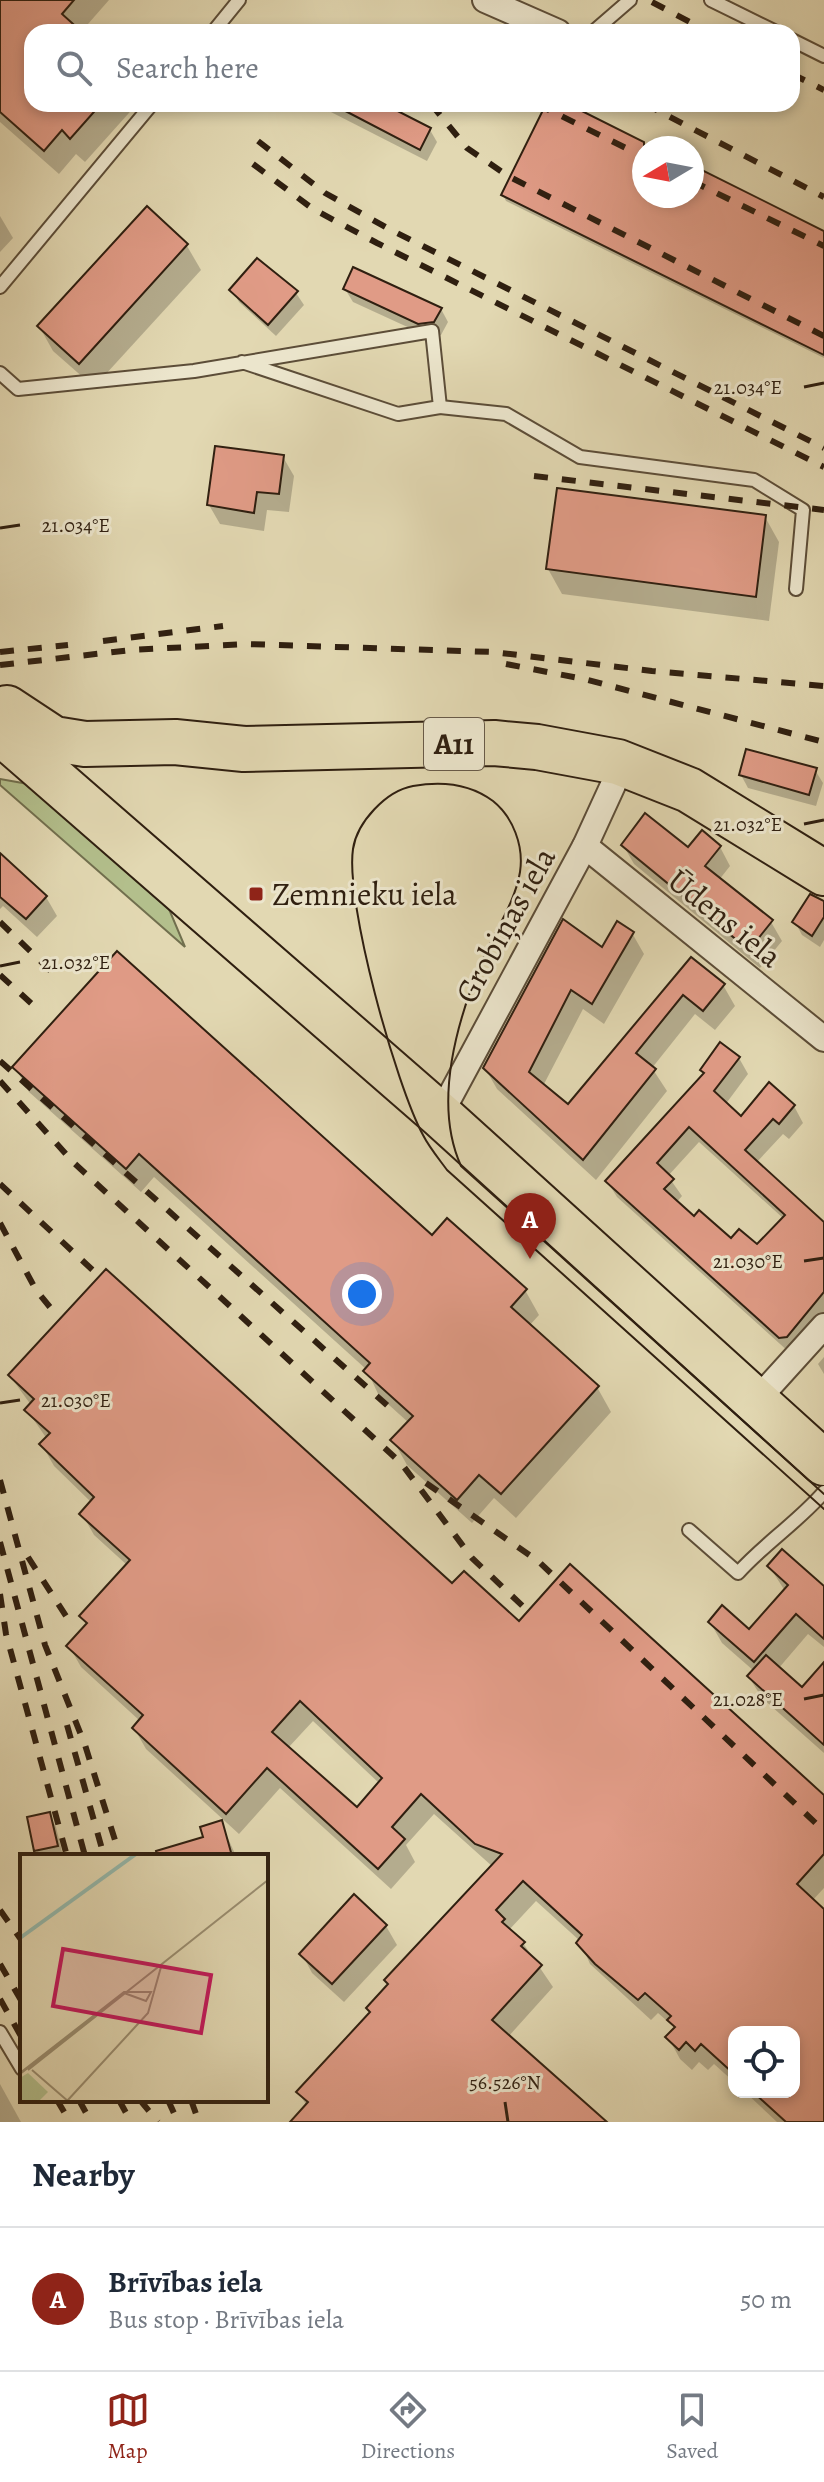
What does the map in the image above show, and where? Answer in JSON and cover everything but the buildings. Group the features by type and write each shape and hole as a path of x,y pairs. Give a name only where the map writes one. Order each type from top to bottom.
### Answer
{"highway":[{"name":"A11","path":"15,733 105,766 209,759 244,749 494,743 618,762 689,790 824,873"},
{"path":"15,733 824,1463"}],"street":[{"path":"485,0 521,24"},
{"name":"Grobiņas iela","path":"440,1115 585,846 613,785 618,762"},
{"name":"Ūdens iela","path":"585,846 824,1039"},
{"path":"756,1401 824,1326"}],"lane":[{"path":"220,24 239,0"},
{"path":"602,24 630,0"},
{"path":"711,0 760,24"},
{"path":"800,44 824,56"},
{"path":"0,287 145,112"},
{"path":"0,373 18,389 242,362 432,331 440,407"},
{"path":"242,362 398,414 440,407 506,414 580,457 754,480 803,510 796,589"},
{"path":"689,1530 738,1573 763,1545 804,1516 824,1492"},
{"path":"0,2032 20,2066"}],"green space":[{"path":"0,779 28,784 169,909 185,947 0,785"}],"tram line":[{"path":"824,1494 461,1166 449,1116 449,1090 457,1036 473,984 517,884 520,852 516,833 506,815 493,801 474,790 434,784 413,786 393,794 374,809 360,828 353,849 353,875 375,994 400,1077 425,1139 447,1170 824,1509"}],"railway":[{"path":"652,2 694,24"},
{"path":"800,78 824,90"},
{"path":"438,112 467,148 508,176 824,336"},
{"path":"553,112 632,151"},
{"path":"660,112 824,197"},
{"path":"258,141 325,193 389,229 824,448"},
{"path":"253,164 313,209 377,243 824,467"},
{"path":"704,187 824,246"},
{"path":"534,476 824,510"},
{"path":"103,641 223,626"},
{"path":"0,665 131,650 246,644 493,652 652,671 824,686"},
{"path":"0,652 68,645"},
{"path":"506,664 584,679 824,742"},
{"path":"0,922 57,977"},
{"path":"0,975 32,1004"},
{"path":"0,1061 388,1406"},
{"path":"0,1081 74,1163 401,1463 472,1558 529,1612"},
{"path":"0,1184 98,1275"},
{"path":"0,1223 36,1290 58,1317"},
{"path":"0,1480 45,1645 85,1745 119,1854"},
{"path":"426,1483 538,1561 824,1831"},
{"path":"0,1542 84,1854"},
{"path":"28,1557 66,1616"},
{"path":"0,1594 6,1634 66,1854"},
{"path":"67,1725 103,1854"},
{"path":"0,1910 20,1938"},
{"path":"0,1964 20,1999"},
{"path":"0,1999 20,2034"},
{"path":"58,2102 70,2122"},
{"path":"80,2102 91,2122"},
{"path":"120,2102 131,2122"},
{"path":"142,2102 158,2122"},
{"path":"169,2102 178,2122"},
{"path":"192,2102 199,2122"}],"place":[{"name":"Zemnieku iela","path":"256,894"},
{"name":"Brīvības iela","path":"530,1259"}]}
